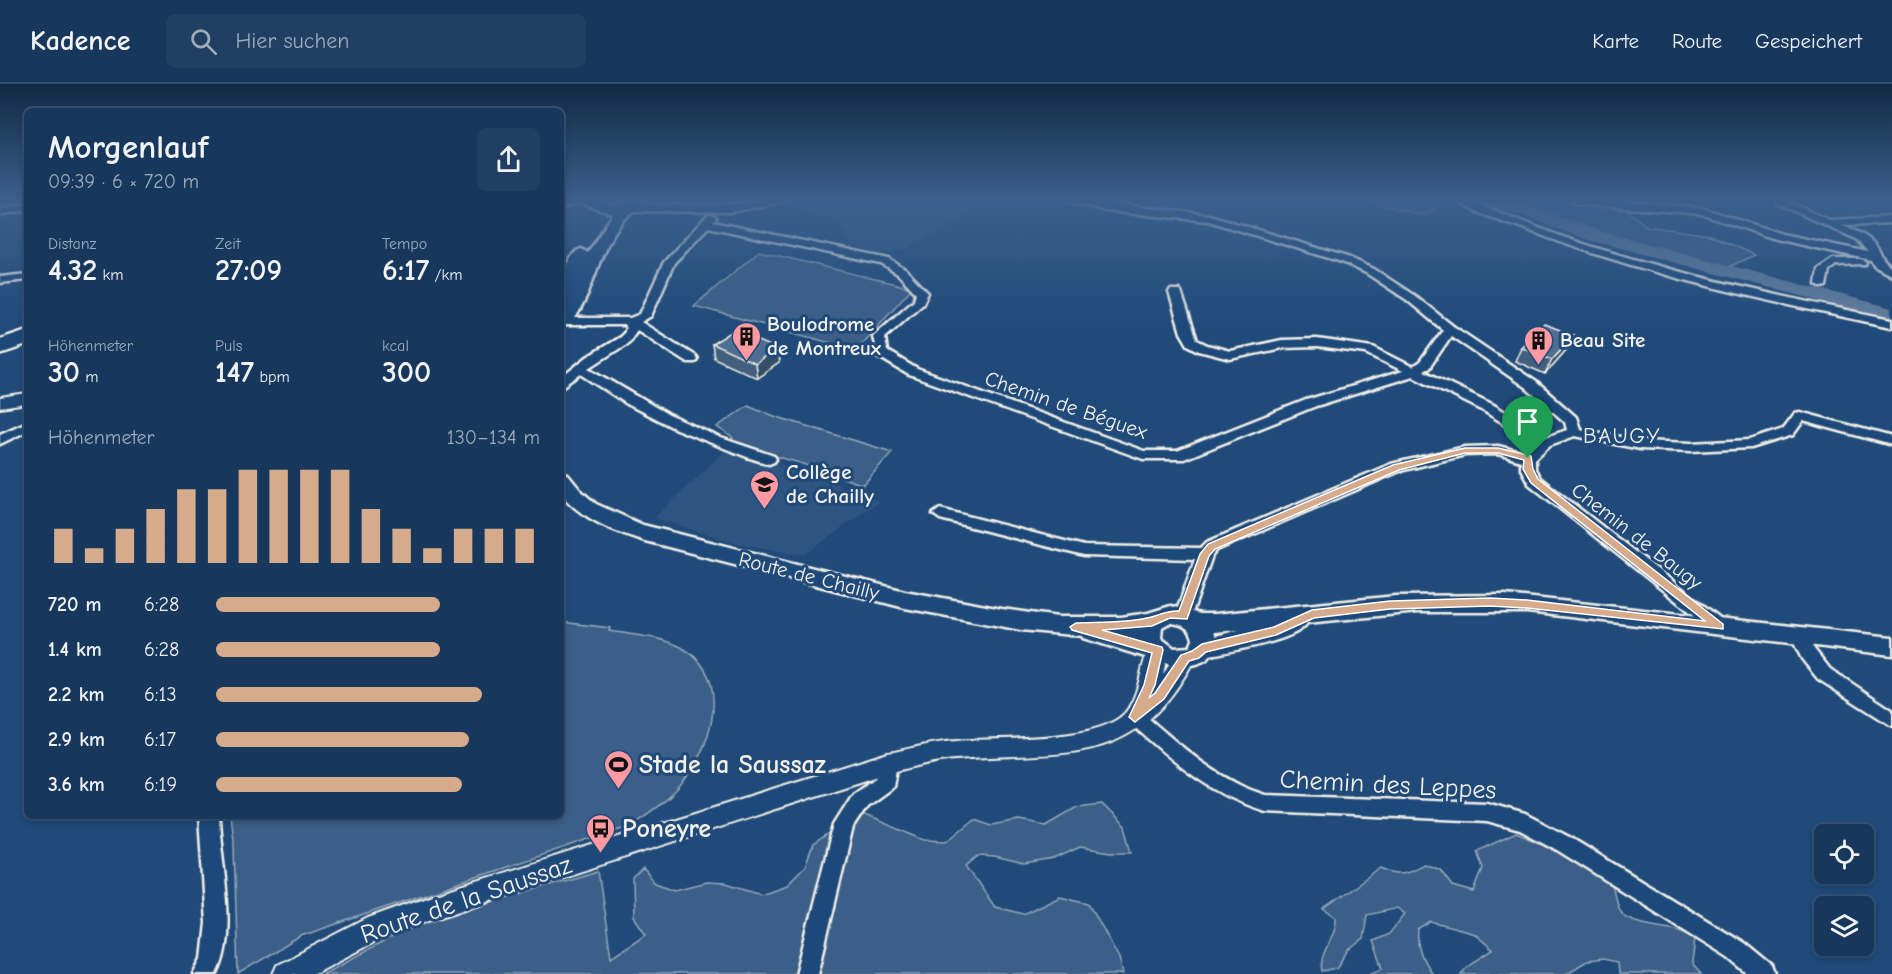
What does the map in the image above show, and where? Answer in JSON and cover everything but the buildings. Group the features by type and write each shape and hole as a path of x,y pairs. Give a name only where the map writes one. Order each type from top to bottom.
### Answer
{"highway":[{"path":"0,336 24,328"},
{"path":"0,347 24,338"}],"main road":[{"path":"564,296 584,243"},
{"path":"564,321 575,309 591,261 602,243"},
{"name":"Route de Chailly","path":"564,484 576,498 598,515 651,535 921,603 1076,627 1158,650"},
{"path":"1312,614 1276,631 1194,653 1168,656 1158,650 1148,638 1148,629 1152,622 1164,615 1233,623 1390,605 1490,602 1527,604 1892,646"},
{"path":"1190,619 1204,633 1194,653"},
{"name":"Route de Chailly","path":"1076,627 1152,622"}],"street":[{"path":"564,323 632,322 645,316 665,269 673,256 687,243"},
{"name":"Chemin de Béguex","path":"796,243 885,261 902,272 922,293 920,301 879,336 881,353 913,372 1143,454 1179,456 1311,403 1413,372 1425,365 1449,329"},
{"path":"1292,243 1320,251 1370,272 1411,297 1449,329 1530,384 1571,420 1574,432"},
{"path":"1571,243 1697,280 1779,300 1892,323"},
{"path":"1801,243 1876,260 1892,272"},
{"path":"1866,243 1876,260"},
{"path":"1822,284 1824,269 1833,262 1876,260"},
{"path":"0,280 24,277"},
{"path":"1175,292 1187,333 1192,342 1216,353 1230,356 1282,344 1344,345 1369,350 1487,407 1545,442"},
{"path":"632,322 691,359"},
{"path":"564,382 628,336 632,322"},
{"path":"581,369 633,402 710,439 769,459"},
{"path":"0,403 24,399"},
{"path":"1190,619 1205,554 1212,546 1396,467 1465,451 1498,450 1528,458 1545,442 1574,432 1640,445 1691,447 1751,444 1788,432 1800,416 1892,441"},
{"path":"0,440 24,428"},
{"name":"Chemin de Baugy","path":"1528,458 1528,469 1534,481 1719,626"},
{"path":"940,514 1084,551 1205,554"},
{"path":"1797,635 1812,660 1824,674 1892,719"},
{"path":"1135,717 1150,685 1158,650"},
{"name":"Route de la Saussaz","path":"286,974 376,927 432,907 888,763 953,750 1072,744 1102,738 1121,729 1160,696 1194,653"},
{"name":"Chemin des Leppes","path":"1135,717 1213,782 1246,799 1265,803 1487,812 1525,823 1564,844 1736,950 1764,974"},
{"path":"807,974 844,824 860,801 886,781 888,763"},
{"path":"206,974 210,969 217,945 209,819"}],"shaded area":[{"path":"848,243 919,243 906,249 882,255 849,245"},
{"path":"1626,243 1727,243 1754,255 1729,267 1679,260"},
{"path":"759,251 912,288 856,350 694,306"},
{"path":"748,405 774,416 892,452 863,485 810,466 745,447 730,440 733,438 717,427"},
{"name":"Collège de Chailly","path":"728,448 808,473 879,501 805,555 740,544 654,518"},
{"name":"Stade la Saussaz","path":"564,622 610,628 609,631 646,636 673,643 697,660 707,675 712,692 713,711 710,730 694,766 672,794 631,825 301,936 238,974 234,846 230,819 564,819"},
{"path":"1102,804 1125,827 1132,852 1111,852 1080,847 1054,859 1024,864 995,857 978,856 966,866 995,907 1023,914 1060,896 1089,903 1119,958 1123,974 322,974 420,923 598,871 611,957 646,934 634,917 633,879 643,869 655,883 675,890 706,882 726,883 761,894 787,885 805,867 813,845 860,813 925,840 947,841 974,819 991,825 1019,820 1046,825 1077,807"},
{"path":"1516,833 1578,859 1601,872 1611,883 1617,905 1628,918 1645,924 1679,930 1695,938 1692,964 1701,974 1618,974 1617,962 1603,959 1587,961 1566,974 1461,974 1466,967 1493,950 1475,934 1431,922 1418,930 1418,942 1425,963 1432,974 1368,974 1383,968 1373,941 1389,934 1405,914 1397,908 1367,915 1363,939 1349,950 1337,968 1322,971 1323,957 1336,924 1336,917 1324,909 1381,868 1403,873 1424,864 1441,870 1453,886 1474,892 1483,868 1477,851"}],"waterway":[{"path":"1621,243 1892,314"}],"place":[{"name":"Boulodrome de Montreux","path":"746,362"},
{"name":"Beau Site","path":"1539,366"},
{"name":"Collège de Chailly","path":"765,510"},
{"name":"Stade la Saussaz","path":"618,790"},
{"name":"Poneyre","path":"601,854"}],"district":[{"name":"BAUGY","path":"1622,435"}],"route":[{"path":"1498,450 1528,458 1528,469 1534,481 1719,626 1527,604 1490,602 1434,602 1312,614 1276,631 1202,648 1195,655 1185,658 1160,696 1135,717 1150,685 1158,650 1076,627 1120,626 1152,622 1169,614 1183,616 1205,554 1212,546 1396,467 1465,451 1498,450"}]}
